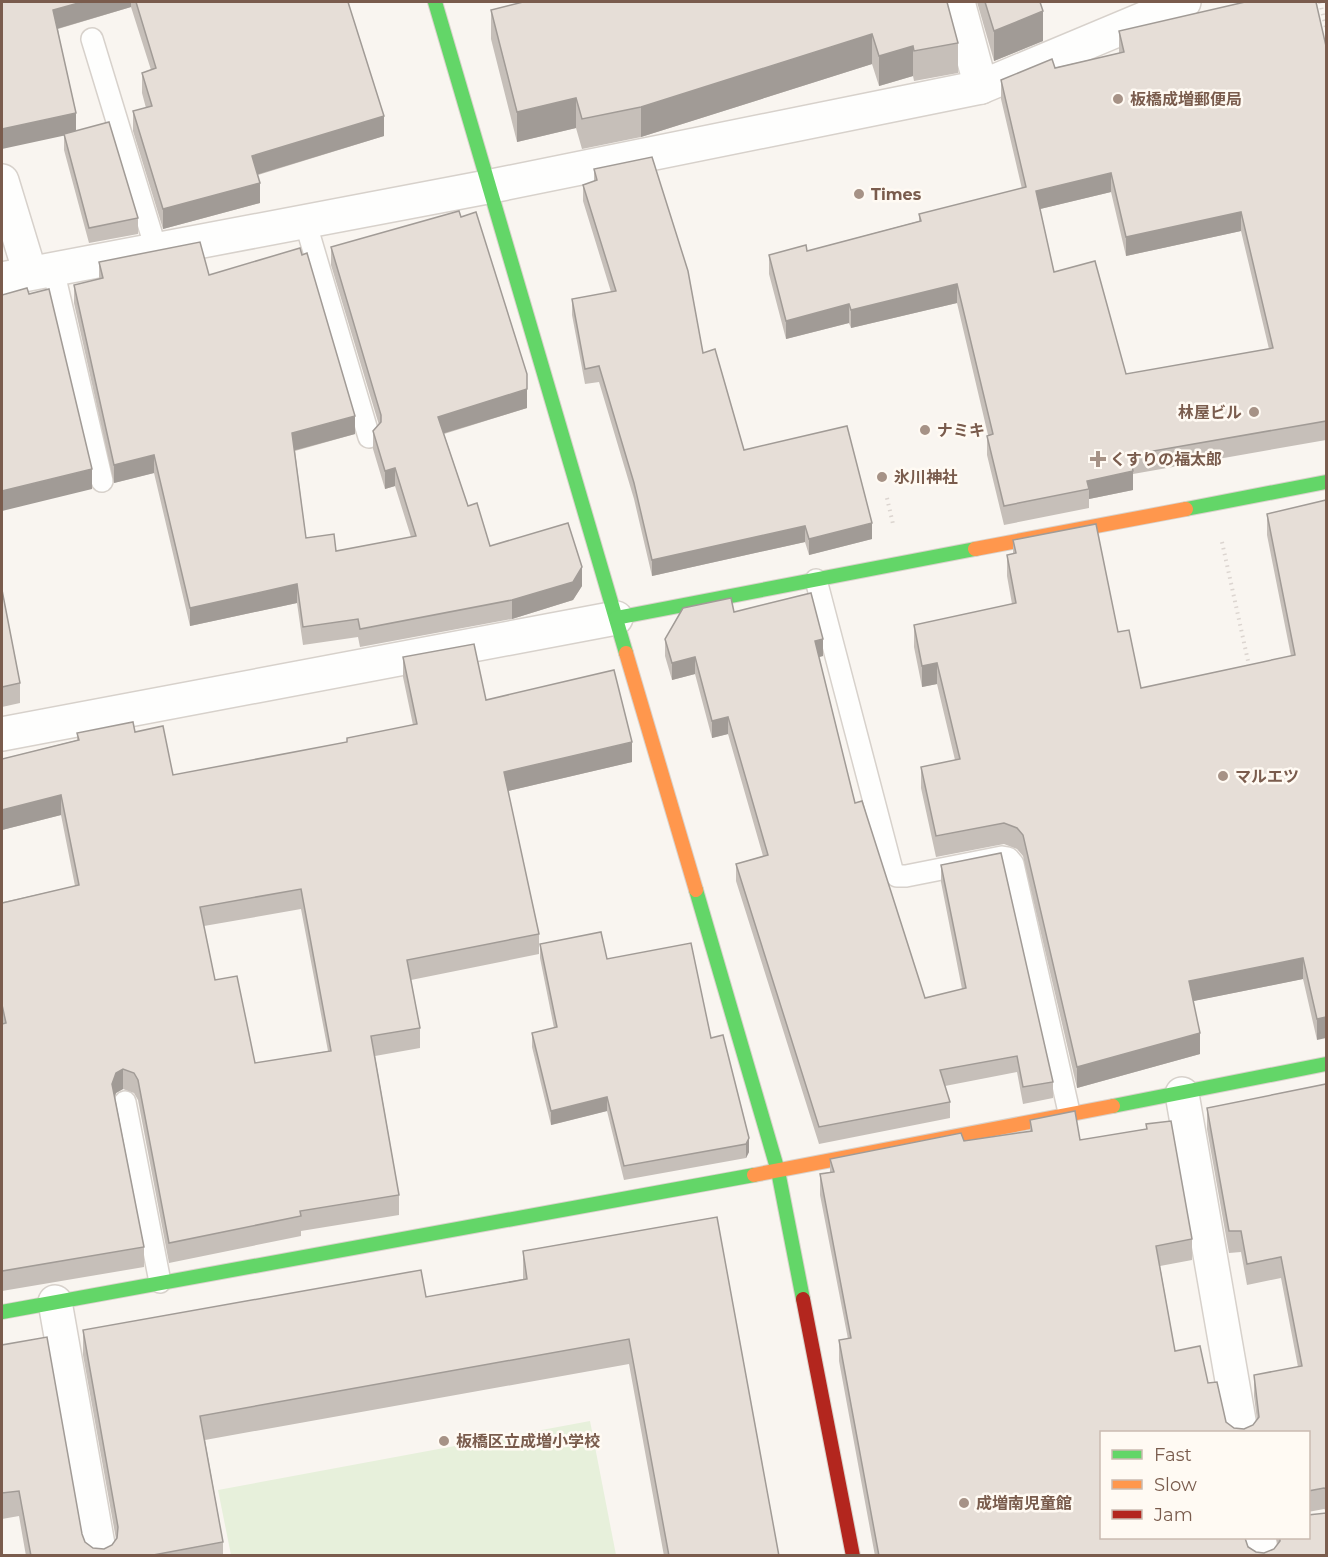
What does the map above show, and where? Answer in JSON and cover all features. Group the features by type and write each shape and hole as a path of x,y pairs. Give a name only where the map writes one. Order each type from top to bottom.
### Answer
{"street":[{"path":"435,2 487,187 778,1171 853,1556"},
{"path":"957,2 981,87"},
{"path":"2,181 28,273 487,187 981,87 1184,2"},
{"path":"2,734 1326,482"},
{"path":"2,1312 778,1171 1069,1112 1182,1094 1326,1064"},
{"path":"1182,1094 1241,1431"},
{"path":"56,1302 100,1556"},
{"path":"1259,1539 1262,1556"}],"lane":[{"path":"92,39 156,249"},
{"path":"304,221 369,437"},
{"path":"28,273 102,481"},
{"path":"816,580 892,870 897,876 906,876 1002,857 1008,858 1013,864 1069,1112"},
{"path":"125,1102 160,1282"}],"path":[{"path":"1320,2 1326,28"},
{"path":"1213,503 1250,672"}],"green space":[{"path":"590,1421 616,1555 231,1555 218,1490"}],"building":[{"path":"2,2 82,2 53,10 76,113 2,129"},
{"path":"136,2 348,2 384,116 252,156 260,183 163,209 133,111 152,106 142,73 156,68"},
{"path":"523,2 947,2 958,43 914,51 913,46 879,56 872,34 641,107 582,119 576,98 517,112 491,10"},
{"path":"985,2 1040,2 1043,11 994,31"},
{"path":"1245,2 1316,2 1326,46 1326,421 1130,455 1133,471 1087,481 1089,489 1004,506 987,436 993,434 957,284 851,310 849,304 786,321 769,255 806,245 807,251 921,221 919,214 1026,187 1001,80 1052,59 1055,68 1124,52 1119,31","holes":["1111,173 1126,237 1241,212 1273,348 1126,374 1095,261 1054,272 1036,191"]},
{"path":"109,122 138,218 89,228 64,134"},
{"path":"652,157 688,271 703,353 715,349 744,450 847,426 872,523 809,539 805,526 652,560 634,483 599,366 585,369 572,299 616,291 583,185 597,180 594,169"},
{"path":"459,211 461,217 476,212 527,374 527,389 438,417 468,506 477,503 490,546 568,523 582,567 573,582 512,600 360,629 358,619 303,627 297,584 190,608 154,455 114,465 74,285 103,278 99,262 200,242 209,275 300,248 302,255 307,253 355,416 292,433 306,538 334,534 336,551 416,536 395,468 385,471 373,431 381,422 381,415 331,247"},
{"path":"27,288 29,294 49,289 92,469 2,491 2,295"},
{"path":"1326,500 1326,1017 1317,1019 1303,958 1189,981 1200,1033 1077,1067 1023,835 1017,828 1004,823 936,836 921,767 960,759 937,663 922,666 914,625 1016,603 1007,555 1016,553 1013,540 1096,524 1118,632 1129,630 1141,688 1295,655 1267,514"},
{"path":"2,590 20,683 2,687"},
{"path":"811,593 823,639 815,641 855,803 862,801 925,998 966,988 941,865 1001,853 1053,1082 1023,1087 1017,1056 940,1070 950,1102 819,1127 736,864 768,855 728,717 712,721 695,657 672,663 665,639 683,608 731,598 734,612"},
{"path":"474,644 486,700 614,670 632,742 504,772 539,934 407,960 420,1028 371,1036 399,1195 300,1211 301,1216 169,1243 138,1080 134,1073 123,1069 116,1073 112,1084 144,1247 2,1271 2,1024 6,1023 2,1005 2,903 79,885 61,795 2,810 2,759 79,740 77,733 133,722 135,732 163,726 173,775 347,742 347,738 417,724 403,657","holes":["301,889 331,1051 255,1063 237,976 215,980 200,907"]},
{"path":"601,932 607,959 691,943 711,1038 723,1035 749,1138 746,1144 624,1166 607,1097 551,1111 532,1033 557,1027 540,944"},
{"path":"1326,1084 1326,1489 1310,1491 1310,1431 1100,1431 1100,1539 1245,1539 1248,1547 1256,1552 1264,1553 1274,1549 1280,1539 1310,1539 1310,1515 1326,1513 1326,1556 879,1556 839,1340 851,1338 820,1174 834,1172 830,1159 961,1133 964,1141 1032,1131 1030,1120 1075,1111 1080,1140 1147,1129 1146,1124 1171,1121 1192,1239 1156,1246 1175,1351 1200,1346 1208,1383 1217,1382 1226,1422 1234,1428 1244,1429 1253,1425 1259,1417 1254,1375 1302,1366 1281,1257 1247,1264 1241,1231 1229,1231 1207,1108"},
{"path":"717,1217 779,1556 669,1556 629,1339 200,1416 223,1542 148,1556 31,1556 19,1491 2,1493 2,1345 47,1337 82,1534 85,1542 93,1548 104,1549 112,1545 117,1538 118,1527 83,1330 421,1270 426,1297 527,1279 523,1251"}],"traffic: fast":[{"path":"435,2 626,653"},
{"path":"1186,509 1326,482"},
{"path":"616,618 975,549"},
{"path":"696,890 778,1171 803,1299"},
{"path":"1113,1106 1326,1064"},
{"path":"2,1312 754,1175"}],"traffic: slow":[{"path":"975,549 1186,509"},
{"path":"626,653 696,890"},
{"path":"754,1175 1113,1106"}],"traffic: jam":[{"path":"803,1299 853,1556"}],"place":[{"name":"板橋成増郵便局","path":"1118,99"},
{"name":"Times","path":"859,194"},
{"name":"林屋ビル","path":"1254,412"},
{"name":"ナミキ","path":"925,430"},
{"name":"くすりの福太郎","path":"1098,459"},
{"name":"氷川神社","path":"882,477"},
{"name":"マルエツ","path":"1223,776"},
{"name":"板橋区立成増小学校","path":"444,1441"},
{"name":"成増南児童館","path":"964,1503"}]}
